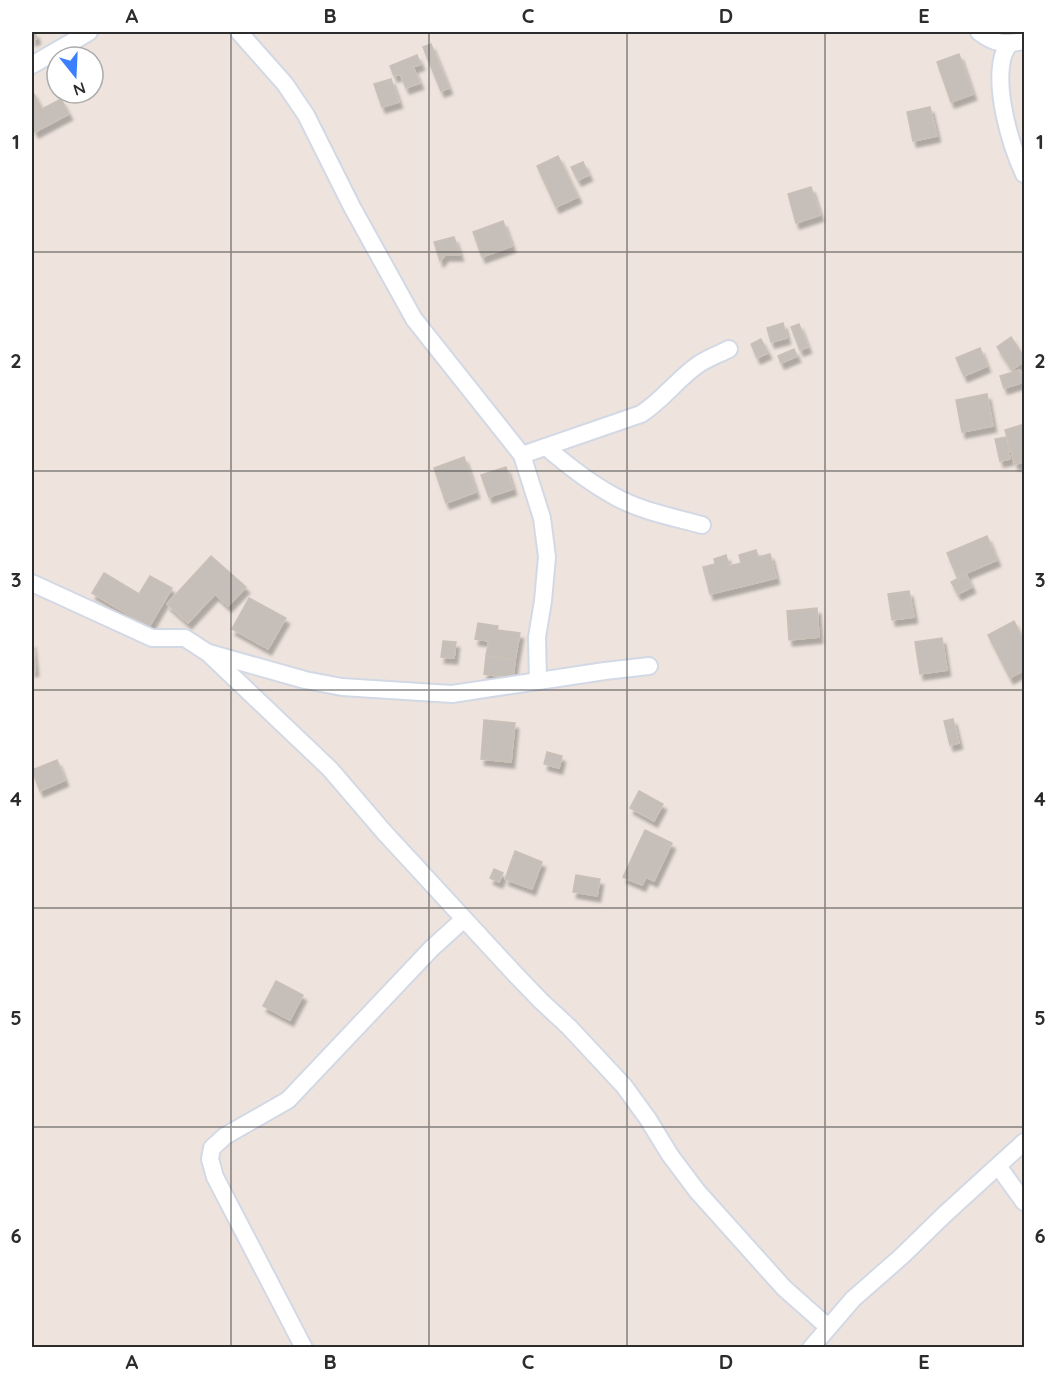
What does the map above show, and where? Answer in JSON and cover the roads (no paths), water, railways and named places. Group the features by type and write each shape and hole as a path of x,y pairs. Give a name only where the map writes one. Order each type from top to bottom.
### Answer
{"street":[{"path":"32,65 89,32"},
{"path":"239,32 285,84 306,115 352,207 414,319 522,455 542,518 547,557 537,637 538,681"},
{"path":"979,32 992,41 1017,42"},
{"path":"1017,42 1003,56 1001,85 1009,129 1024,174"},
{"path":"522,455 641,414 658,403 700,363 729,350"},
{"path":"546,447 568,466 615,497 654,512 702,525"},
{"path":"32,583 152,638 185,638 208,653 330,770 528,988 569,1027 624,1086 670,1155 729,1229 784,1288 828,1327"},
{"path":"208,653 305,680 342,687 452,694 605,670 649,666"},
{"path":"304,1347 215,1176 210,1159 212,1148 225,1136 288,1100 432,948 465,919"},
{"path":"811,1347 853,1299 1024,1142"},
{"path":"998,1166 1024,1202"}]}
